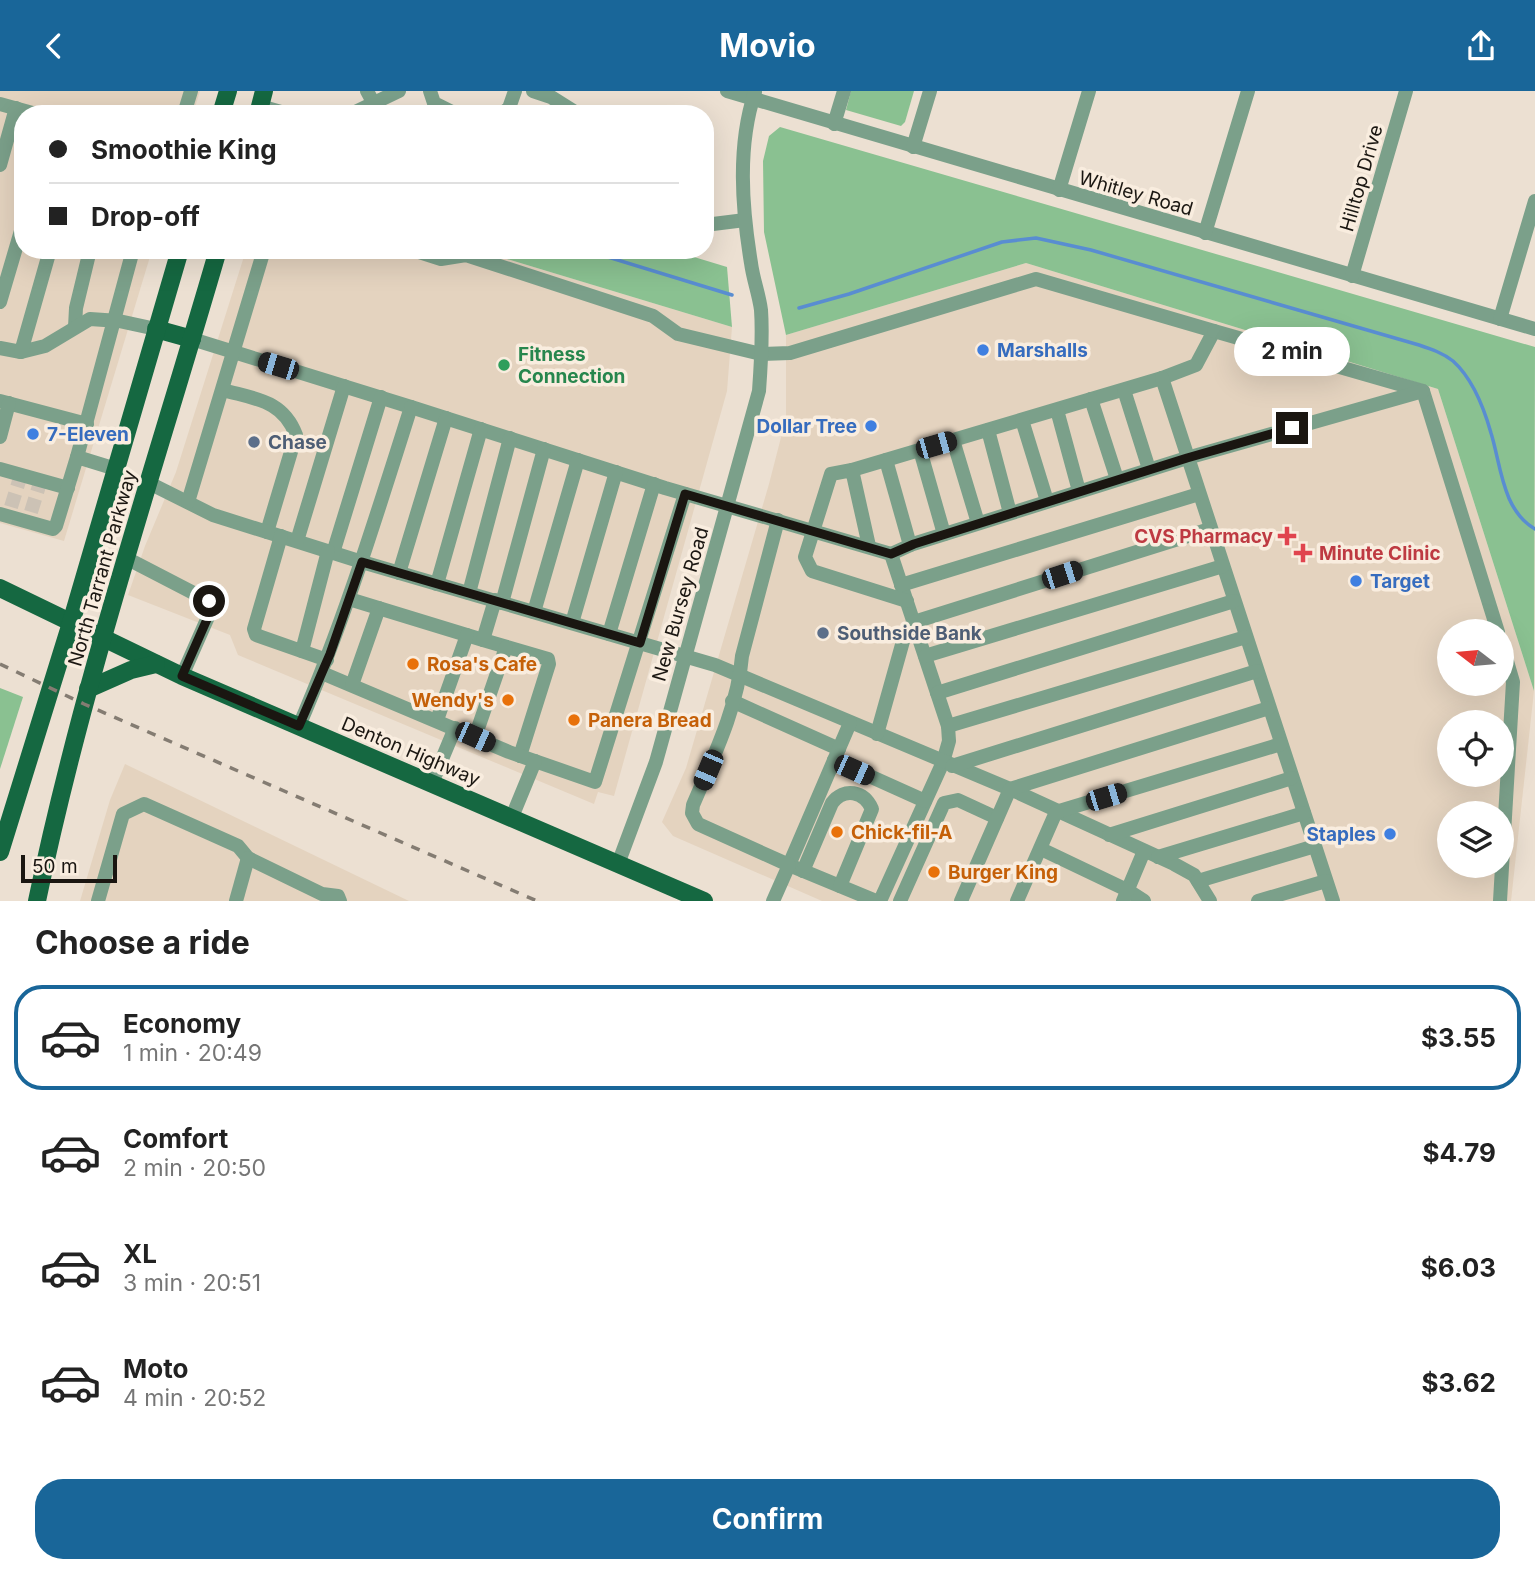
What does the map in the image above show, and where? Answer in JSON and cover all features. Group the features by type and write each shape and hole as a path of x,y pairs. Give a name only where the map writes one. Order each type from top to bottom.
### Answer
{"main road":[{"name":"North Tarrant Parkway","path":"0,852 71,624 177,259"},
{"name":"North Tarrant Parkway","path":"37,901 58,803 101,638 215,259"},
{"path":"156,329 192,339"},
{"name":"Denton Highway","path":"0,588 182,676 704,901"},
{"path":"88,689 131,670 156,664"}],"street":[{"path":"370,97 399,91"},
{"path":"533,91 564,105"},
{"name":"Whitley Road","path":"727,91 754,95 834,124 1535,329"},
{"path":"834,124 844,91"},
{"path":"913,147 930,91"},
{"path":"1059,190 1089,91"},
{"path":"1205,233 1248,91"},
{"name":"Hilltop Drive","path":"1352,276 1406,91"},
{"name":"New Bursey Road","path":"618,864 656,762 756,405 761,354 761,308 751,265 743,198 744,147 754,95"},
{"path":"0,165 14,115"},
{"path":"1500,319 1535,203"},
{"path":"714,225 745,220"},
{"path":"0,302 14,255"},
{"path":"21,352 47,259"},
{"path":"75,327 76,308 88,259"},
{"path":"7,513 30,517 53,529 56,526 116,321 131,259"},
{"path":"188,502 261,259"},
{"path":"478,259 653,316 678,334 761,354 790,353 1036,279 1423,391"},
{"path":"0,348 21,352 45,346 90,319 156,329"},
{"path":"907,601 812,571 805,557 831,474 1162,379 1196,365 1214,331"},
{"path":"192,339 685,494 891,554 910,545 1117,479 1423,391"},
{"path":"1162,379 1333,901"},
{"path":"297,541 344,386"},
{"path":"223,390 281,409 296,435 254,629 256,635 302,651 352,685 520,756 595,782 685,494"},
{"path":"1124,390 1149,470"},
{"path":"1423,391 1494,619"},
{"path":"302,651 381,397"},
{"path":"1091,399 1117,479"},
{"path":"0,437 5,402 87,423"},
{"path":"299,726 362,562 411,407"},
{"path":"1057,410 1079,491"},
{"path":"399,573 446,418"},
{"path":"1022,420 1047,501"},
{"path":"437,584 481,429"},
{"path":"988,430 1010,513"},
{"path":"470,593 510,439"},
{"path":"953,440 978,523"},
{"path":"483,641 498,601 544,449"},
{"path":"920,450 944,534"},
{"path":"77,457 116,469"},
{"path":"534,612 578,460"},
{"path":"886,460 910,545"},
{"path":"0,469 20,478 68,488"},
{"path":"852,470 869,546"},
{"path":"572,623 616,472"},
{"path":"149,483 213,515 362,562 686,656 740,676 1010,789 1151,854 1194,875 1210,901"},
{"path":"609,634 654,484"},
{"path":"901,585 1199,494"},
{"path":"778,520 742,656 740,676 715,752 693,805 694,818 698,824 878,901 925,801 947,764 949,741 948,726 891,554"},
{"path":"877,734 905,634 914,622 1210,529"},
{"path":"126,558 209,601 212,608 182,676"},
{"path":"925,656 1223,566"},
{"path":"349,599 548,659 549,664 520,756"},
{"path":"937,693 1234,601"},
{"path":"352,685 379,608"},
{"path":"437,720 467,635"},
{"path":"948,726 1246,637"},
{"path":"475,737 506,647"},
{"path":"947,764 1257,671"},
{"path":"1500,901 1512,697"},
{"path":"732,701 925,801"},
{"path":"961,901 1010,789 1269,708"},
{"path":"796,868 850,723"},
{"path":"432,783 455,728"},
{"path":"1056,812 1281,744"},
{"path":"512,817 535,761"},
{"path":"1109,835 1292,778"},
{"path":"773,901 796,868 832,803 846,792 870,804 872,809 840,886"},
{"path":"900,901 944,803 958,800 997,818"},
{"path":"98,901 123,814 144,804 238,846 248,858 322,894 338,897 340,901"},
{"path":"1017,901 1056,812"},
{"path":"1125,895 1151,854 1304,813"},
{"path":"1198,881 1315,846"},
{"path":"1041,849 1125,895 1144,901"},
{"path":"236,901 248,858"},
{"path":"1258,901 1326,881"}],"shaded area":[{"path":"0,91 200,91 196,105 14,105 14,259 149,259 64,541 0,523"},
{"path":"243,259 507,259 732,327 727,391 614,796 598,792 594,804 238,655 230,635 128,595 176,472"},
{"path":"1026,263 1438,389 1511,619 1437,619 1437,697 1514,697 1514,628 1534,691 1514,874 1514,801 1437,801 1437,878 1514,878 1511,901 822,901 673,836 662,822 686,768 786,418 786,335"},
{"path":"125,764 409,901 80,901 110,800"}],"green space":[{"path":"851,91 914,91 905,122 901,126 846,110"},
{"path":"780,127 1535,347 1534,691 1514,628 1514,619 1511,619 1438,389 1026,263 786,335 764,232 763,161 769,136"},
{"path":"507,259 701,259 727,267 732,327"},
{"path":"0,688 23,697 0,769"}],"waterway":[{"path":"799,308 849,294 1002,242 1036,238 1091,250 1419,345 1441,353 1453,361 1472,385 1488,423 1509,499 1524,521 1535,529"},
{"path":"614,259 732,295"}],"tunnel":[{"path":"11,507 19,481"},
{"path":"31,512 39,486"}],"railway":[{"path":"0,664 84,704 537,901"}],"place":[{"name":"Marshalls","path":"983,350"},
{"name":"Fitness Connection","path":"504,365"},
{"name":"Dollar Tree","path":"871,426"},
{"name":"7-Eleven","path":"33,434"},
{"name":"Chase","path":"254,442"},
{"name":"CVS Pharmacy","path":"1287,536"},
{"name":"Minute Clinic","path":"1303,553"},
{"name":"Target","path":"1356,581"},
{"name":"Southside Bank","path":"823,633"},
{"name":"Rosa's Cafe","path":"413,664"},
{"name":"Wendy's","path":"508,700"},
{"name":"Panera Bread","path":"574,720"},
{"name":"Chick-fil-A","path":"837,832"},
{"name":"Staples","path":"1390,834"},
{"name":"Burger King","path":"934,872"}],"route":[{"path":"209,601 212,608 182,676 299,726 330,654 362,562 640,643 685,494 891,554 914,544 1098,485 1292,428"}]}
